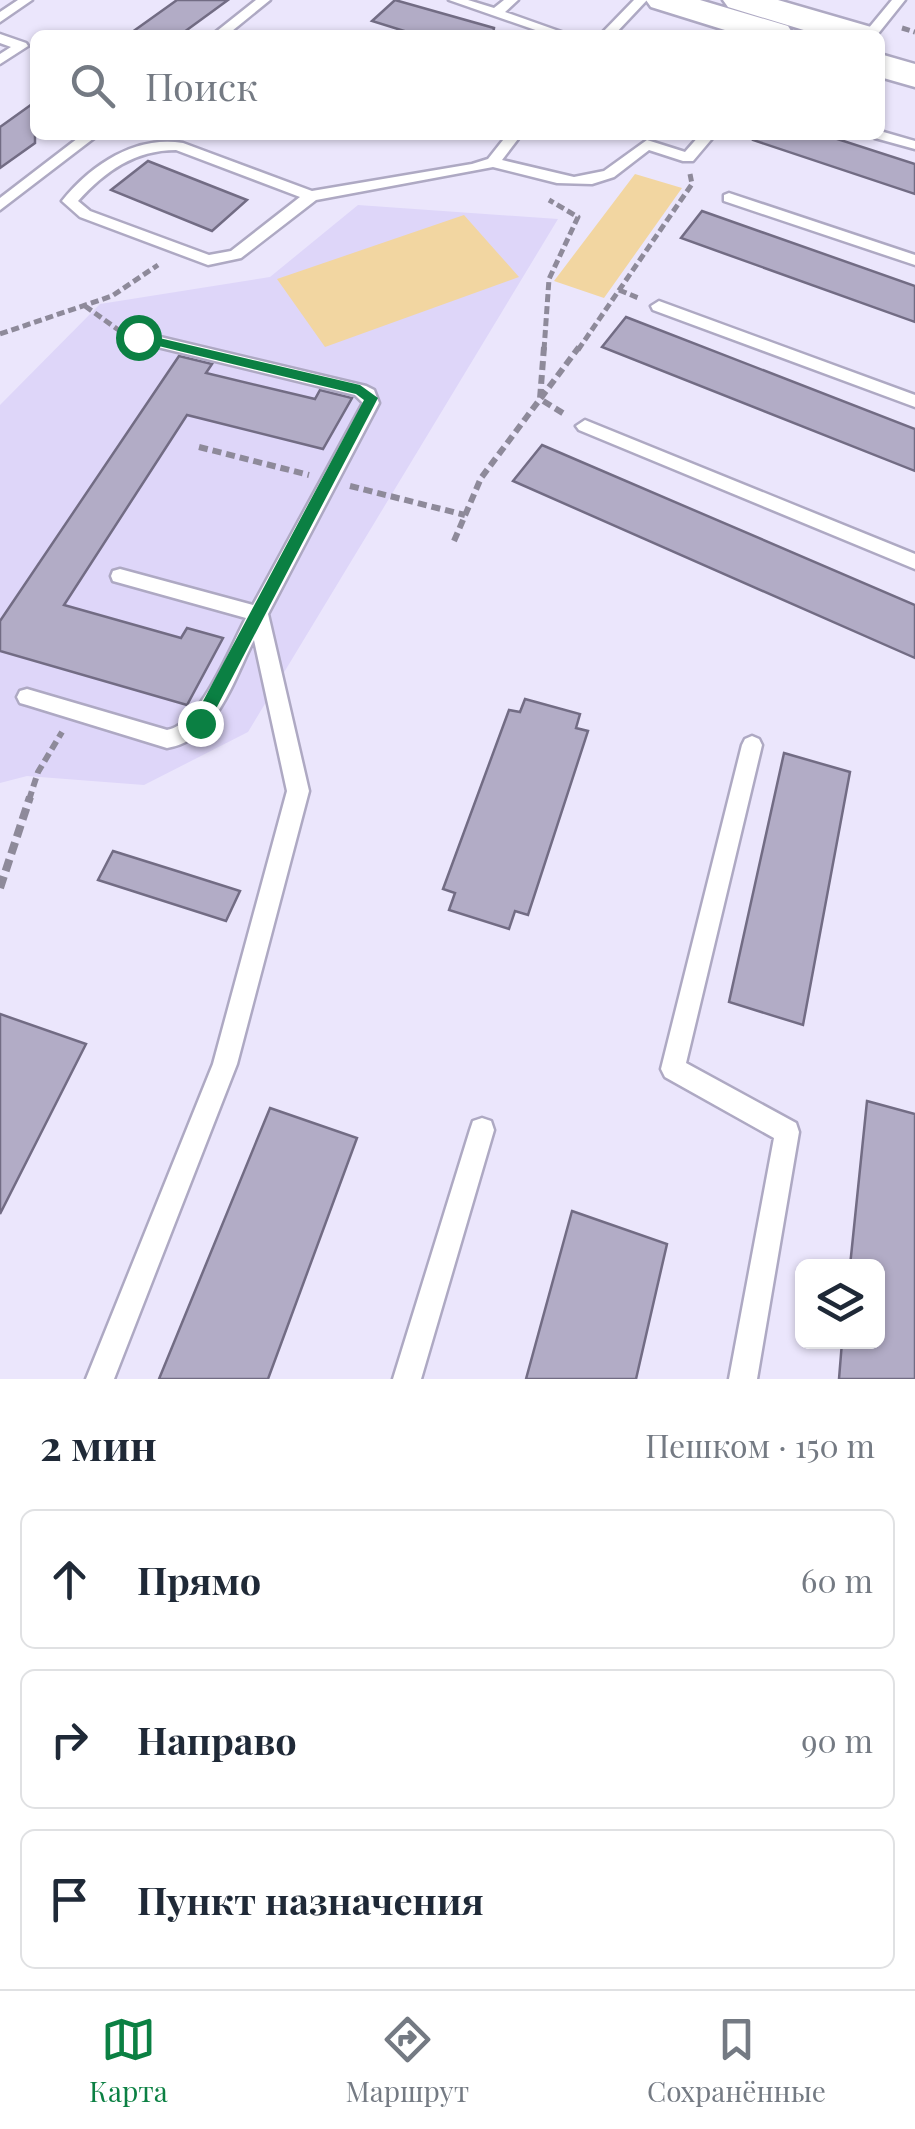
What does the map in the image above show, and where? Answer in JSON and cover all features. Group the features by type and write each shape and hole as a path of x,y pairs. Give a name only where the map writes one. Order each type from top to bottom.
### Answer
{"main road":[{"path":"663,0 762,30"},
{"path":"740,0 841,30"},
{"path":"885,43 915,52"},
{"path":"885,67 915,76"}],"lane":[{"path":"0,18 26,0"},
{"path":"225,30 264,0"},
{"path":"455,0 548,30"},
{"path":"496,13 512,0"},
{"path":"612,30 641,0"},
{"path":"874,30 899,0"},
{"path":"0,38 21,46 0,60"},
{"path":"885,136 915,146"},
{"path":"0,205 84,140"},
{"path":"493,162 510,140"},
{"path":"312,196 178,146 157,144 137,148 110,164 69,201 85,214 208,260 236,255 312,196 493,162 577,184 594,182 648,144 688,158 704,140"},
{"path":"729,198 915,260"},
{"path":"659,306 915,401"},
{"path":"26,697 167,739 191,731 200,723 372,398 360,390 138,337"},
{"path":"585,426 915,562"},
{"path":"120,576 258,614"},
{"path":"100,1379 225,1064 298,792 258,614"},
{"path":"742,1379 787,1132 673,1069 752,745"},
{"path":"407,1379 482,1130"}],"path":[{"path":"454,540 480,478 540,400 643,248 692,184 688,158"},
{"path":"512,167 522,183 578,217 548,279 540,400"},
{"path":"0,334 112,296 181,249"},
{"path":"84,306 120,331 138,337"},
{"path":"540,400 585,426"},
{"path":"0,888 38,772 74,712"}],"shaded area":[{"path":"635,174 682,188 604,298 554,281"},
{"path":"358,205 558,219 248,732 144,785 27,776 0,783 0,405 100,304 270,277"},
{"path":"464,215 519,277 325,347 277,279"}],"building":[{"path":"177,0 228,0 187,30 135,30"},
{"path":"395,0 494,28 401,30 372,21"},
{"path":"30,106 30,140 35,143 0,168 0,127"},
{"path":"753,140 841,140 915,164 915,194"},
{"path":"148,161 247,200 212,231 111,190"},
{"path":"702,211 915,286 915,322 681,238"},
{"path":"626,317 915,429 915,471 602,347"},
{"path":"179,356 212,364 206,373 315,399 320,390 352,398 323,449 187,415 64,605 181,638 187,628 223,638 187,705 0,651 0,621"},
{"path":"542,445 915,605 915,658 513,481"},
{"path":"525,699 580,714 576,728 588,731 528,915 515,911 509,929 449,910 455,893 443,889 509,710 520,712"},
{"path":"784,753 850,772 803,1025 729,1002"},
{"path":"113,851 240,891 226,921 98,880"},
{"path":"0,1014 86,1044 0,1214"},
{"path":"867,1101 915,1114 915,1379 839,1379 841,1349 885,1349 885,1259 851,1259"},
{"path":"270,1108 357,1138 268,1379 159,1379"},
{"path":"572,1211 667,1244 636,1379 526,1379"}],"route":[{"path":"138,337 360,390 372,398 200,723"}]}
